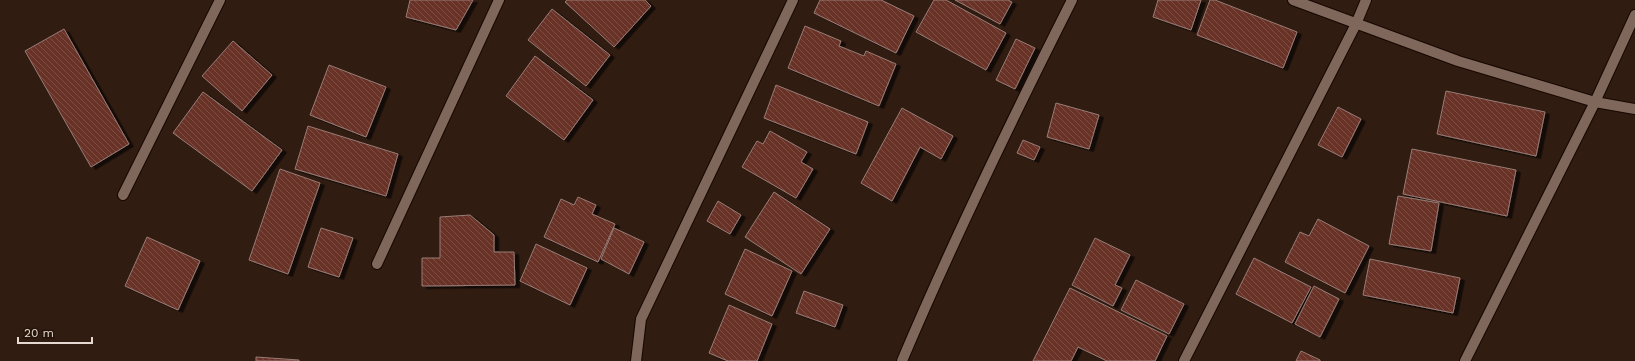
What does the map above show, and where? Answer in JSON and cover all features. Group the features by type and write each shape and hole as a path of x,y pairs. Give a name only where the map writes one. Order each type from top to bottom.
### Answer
{"street":[{"path":"123,195 220,0"},
{"path":"377,264 499,0"},
{"path":"636,361 641,319 793,0"},
{"path":"902,361 930,296 1004,136 1072,0"},
{"path":"1293,0 1458,61 1595,102 1635,109"},
{"path":"1184,361 1356,24 1366,0"},
{"path":"1465,361 1595,102 1635,15"}],"building":[{"path":"410,0 473,0 456,30 406,17"},
{"path":"567,0 645,0 651,6 614,47 565,2"},
{"path":"820,0 881,0 914,16 896,53 814,13"},
{"path":"934,0 946,0 1006,33 986,70 916,32"},
{"path":"955,0 1008,0 1012,2 1000,24"},
{"path":"1158,0 1201,0 1191,30 1153,17"},
{"path":"1210,0 1215,0 1297,32 1283,68 1197,35"},
{"path":"552,9 610,55 586,86 528,40"},
{"path":"805,26 841,41 839,46 864,56 866,51 896,64 879,106 788,68"},
{"path":"64,29 129,144 91,167 25,51"},
{"path":"1016,39 1035,48 1015,89 996,80"},
{"path":"233,41 272,75 242,111 202,76"},
{"path":"535,56 593,100 564,140 506,96"},
{"path":"329,65 386,87 366,137 310,115"},
{"path":"776,85 868,122 856,154 764,118"},
{"path":"1446,91 1545,112 1536,156 1437,134"},
{"path":"203,92 282,150 252,191 173,133"},
{"path":"1056,103 1099,115 1089,149 1047,137"},
{"path":"1338,107 1361,119 1342,157 1318,145"},
{"path":"902,108 953,136 941,159 920,147 892,201 861,183"},
{"path":"308,126 398,154 386,196 295,169"},
{"path":"770,131 807,152 801,162 813,169 796,198 742,167 757,141 763,144"},
{"path":"1023,140 1040,147 1034,160 1017,153"},
{"path":"1412,149 1516,170 1507,216 1403,194"},
{"path":"280,169 320,183 288,274 249,260"},
{"path":"774,192 830,229 801,274 745,237"},
{"path":"1398,196 1439,203 1431,251 1389,244"},
{"path":"578,197 596,205 592,214 615,224 598,262 544,237 561,199 574,205"},
{"path":"718,201 741,215 730,234 707,221"},
{"path":"470,215 494,235 494,252 514,252 515,285 422,286 422,258 440,258 440,217"},
{"path":"1318,219 1369,246 1345,293 1285,262 1300,232 1309,236"},
{"path":"321,228 353,238 339,277 308,267"},
{"path":"614,228 644,242 629,274 601,259"},
{"path":"147,237 200,261 178,310 125,286"},
{"path":"1095,238 1130,255 1115,285 1122,288 1113,306 1072,285"},
{"path":"536,244 587,268 570,305 520,281"},
{"path":"745,249 792,271 772,316 725,294"},
{"path":"1254,258 1311,287 1292,323 1236,294"},
{"path":"1370,259 1460,278 1453,313 1363,295"},
{"path":"1136,280 1184,304 1169,334 1121,310"},
{"path":"1314,286 1339,299 1320,337 1295,324"},
{"path":"1070,288 1167,336 1155,361 1107,361 1078,347 1071,361 1033,361"},
{"path":"804,291 843,305 835,327 796,313"},
{"path":"729,305 772,324 757,361 728,361 709,353"},
{"path":"1301,351 1320,360 1320,361 1296,361"},
{"path":"256,357 299,360 299,361 256,361"}]}
